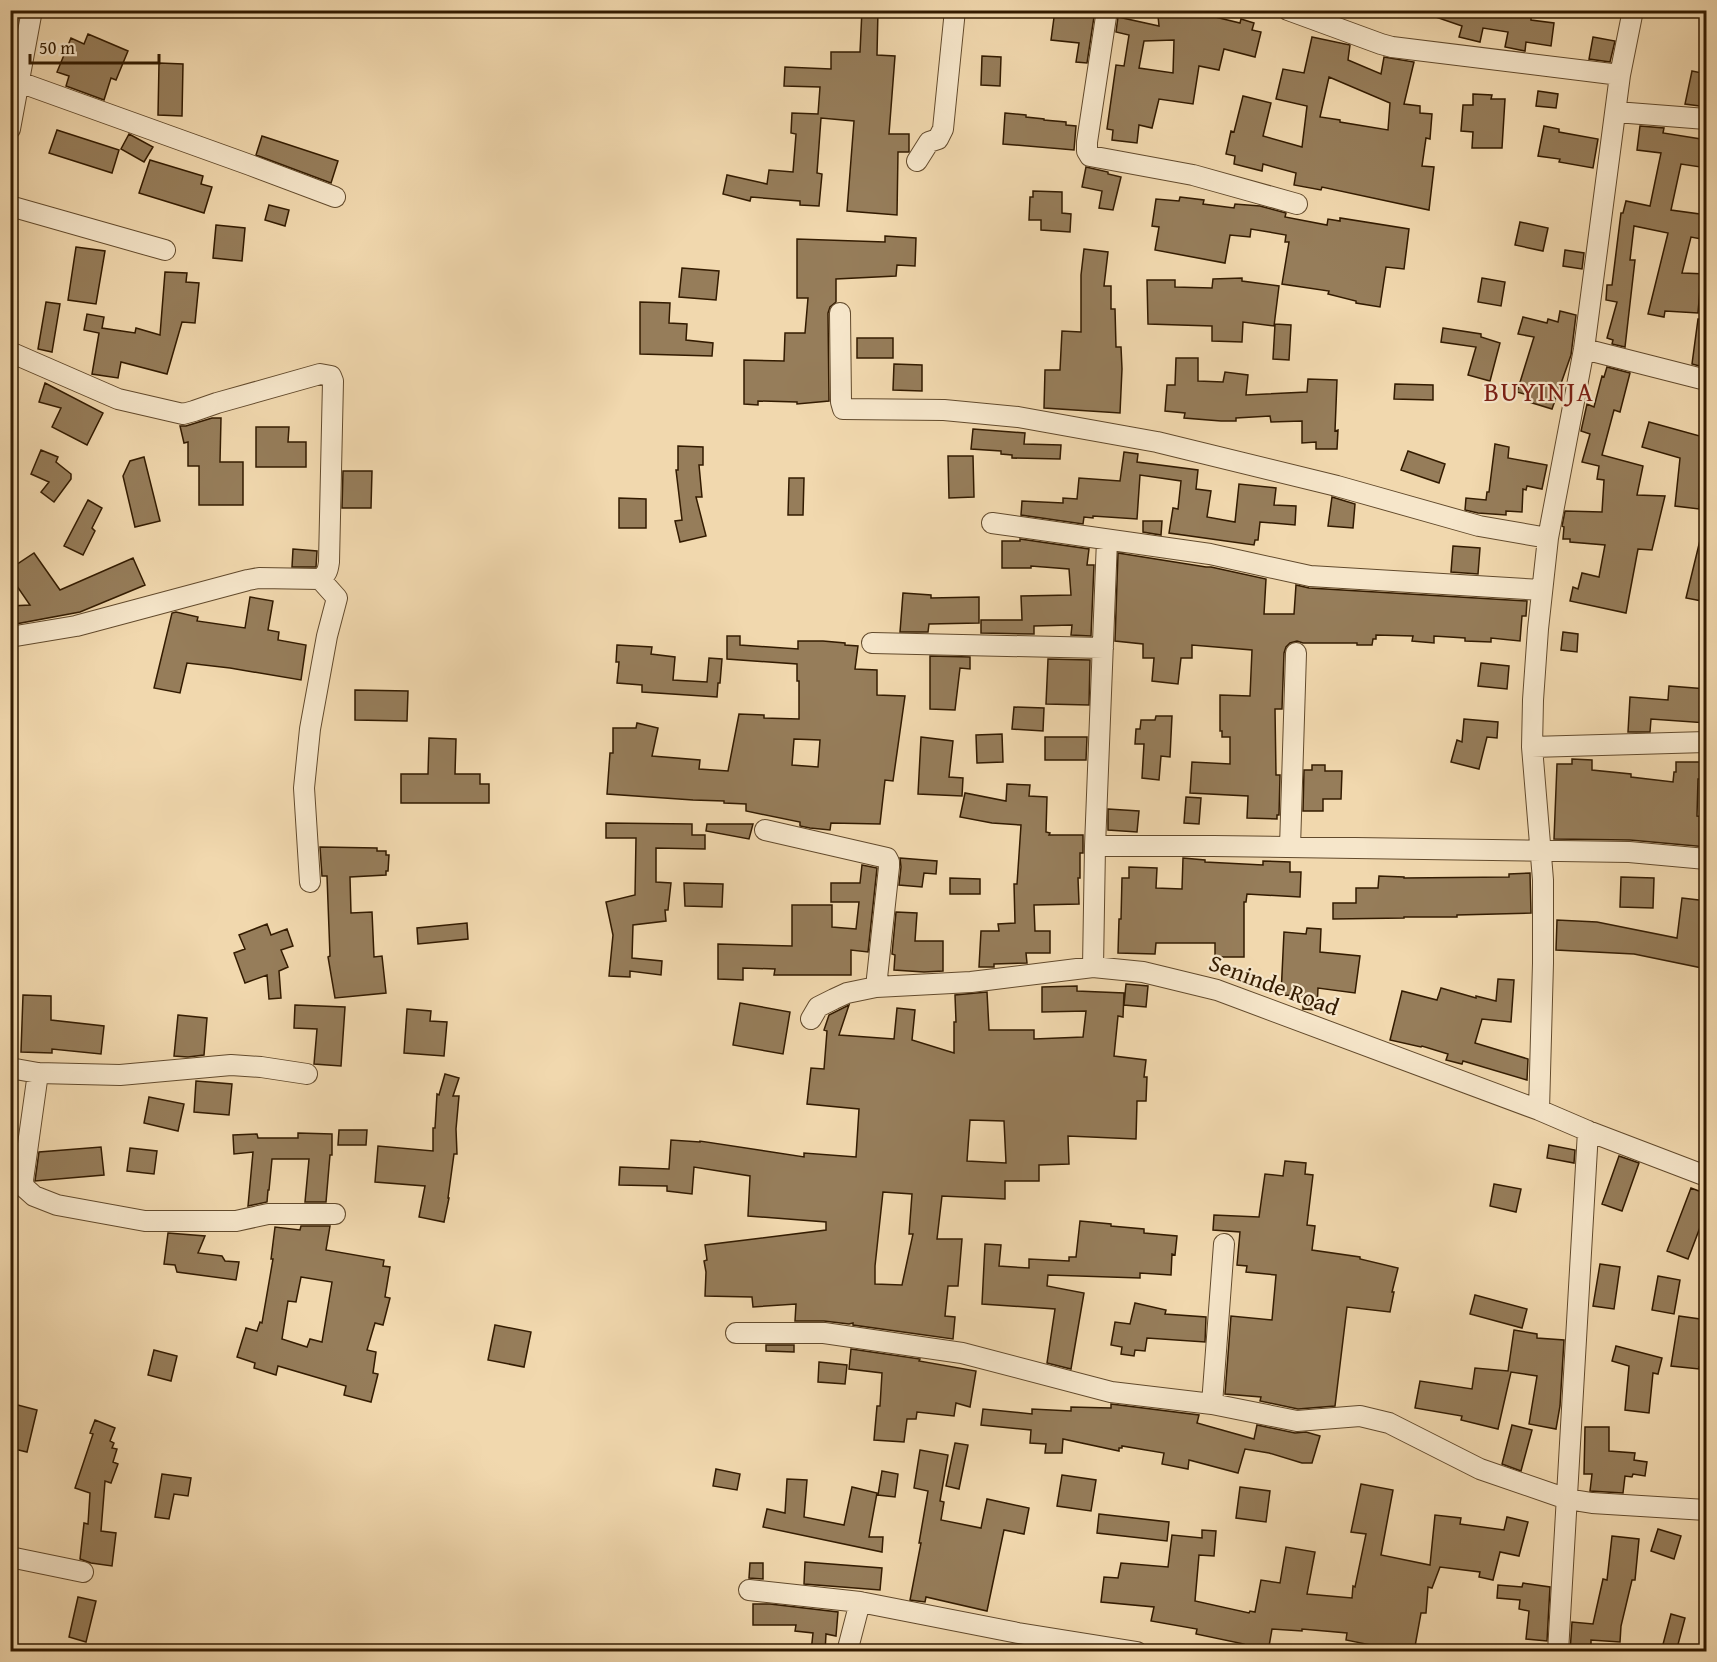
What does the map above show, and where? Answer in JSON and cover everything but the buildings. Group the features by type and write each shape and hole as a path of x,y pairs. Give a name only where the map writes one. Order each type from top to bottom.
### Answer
{"street":[{"path":"10,129 32,10"},
{"path":"917,161 929,142 938,139 943,129 955,10"},
{"path":"1107,10 1087,142 1087,151 1090,156 1193,175 1297,204"},
{"path":"1288,10 1392,47 1620,75"},
{"path":"1539,1110 1543,963 1542,851 1532,747 1533,700 1542,590 1548,538 1584,349 1620,75 1633,10"},
{"path":"19,82 335,197"},
{"path":"1616,112 1707,119"},
{"path":"10,206 165,250"},
{"path":"840,313 843,409 944,410 1018,417 1157,442 1337,486 1479,526 1548,538"},
{"path":"1584,349 1707,380"},
{"path":"10,352 118,399 183,414 320,374 331,376 333,381 329,562 325,576 320,579 259,578 248,580 76,626 10,637"},
{"path":"992,523 1210,554 1310,576 1542,590"},
{"path":"1093,967 1095,846 1107,540"},
{"path":"310,882 304,788 310,729 327,636 337,598 320,579"},
{"path":"872,643 1103,648"},
{"path":"1290,847 1296,653"},
{"path":"1532,747 1707,742"},
{"path":"765,830 887,858 889,867 876,987"},
{"path":"1095,846 1629,852 1707,859"},
{"name":"Seninde Road","path":"811,1018 818,1007 834,999 848,993 876,987 964,982 1093,967 1143,972 1217,990 1539,1110 1707,1176"},
{"path":"10,1068 38,1073 120,1075 231,1065 307,1074"},
{"path":"38,1073 22,1180 24,1187 34,1196 57,1205 145,1221 236,1221 268,1214 334,1214"},
{"path":"1558,1652 1588,1131"},
{"path":"1212,1404 1224,1244"},
{"path":"736,1334 824,1333 962,1353 1111,1392 1212,1404 1297,1421 1360,1416 1389,1423 1480,1469 1567,1499 1592,1503 1707,1510"},
{"path":"10,1557 83,1572"},
{"path":"749,1590 860,1602 1016,1642 1137,1652"},
{"path":"847,1652 860,1602"}],"district":[{"name":"BUYINJA","path":"1539,392"}]}
